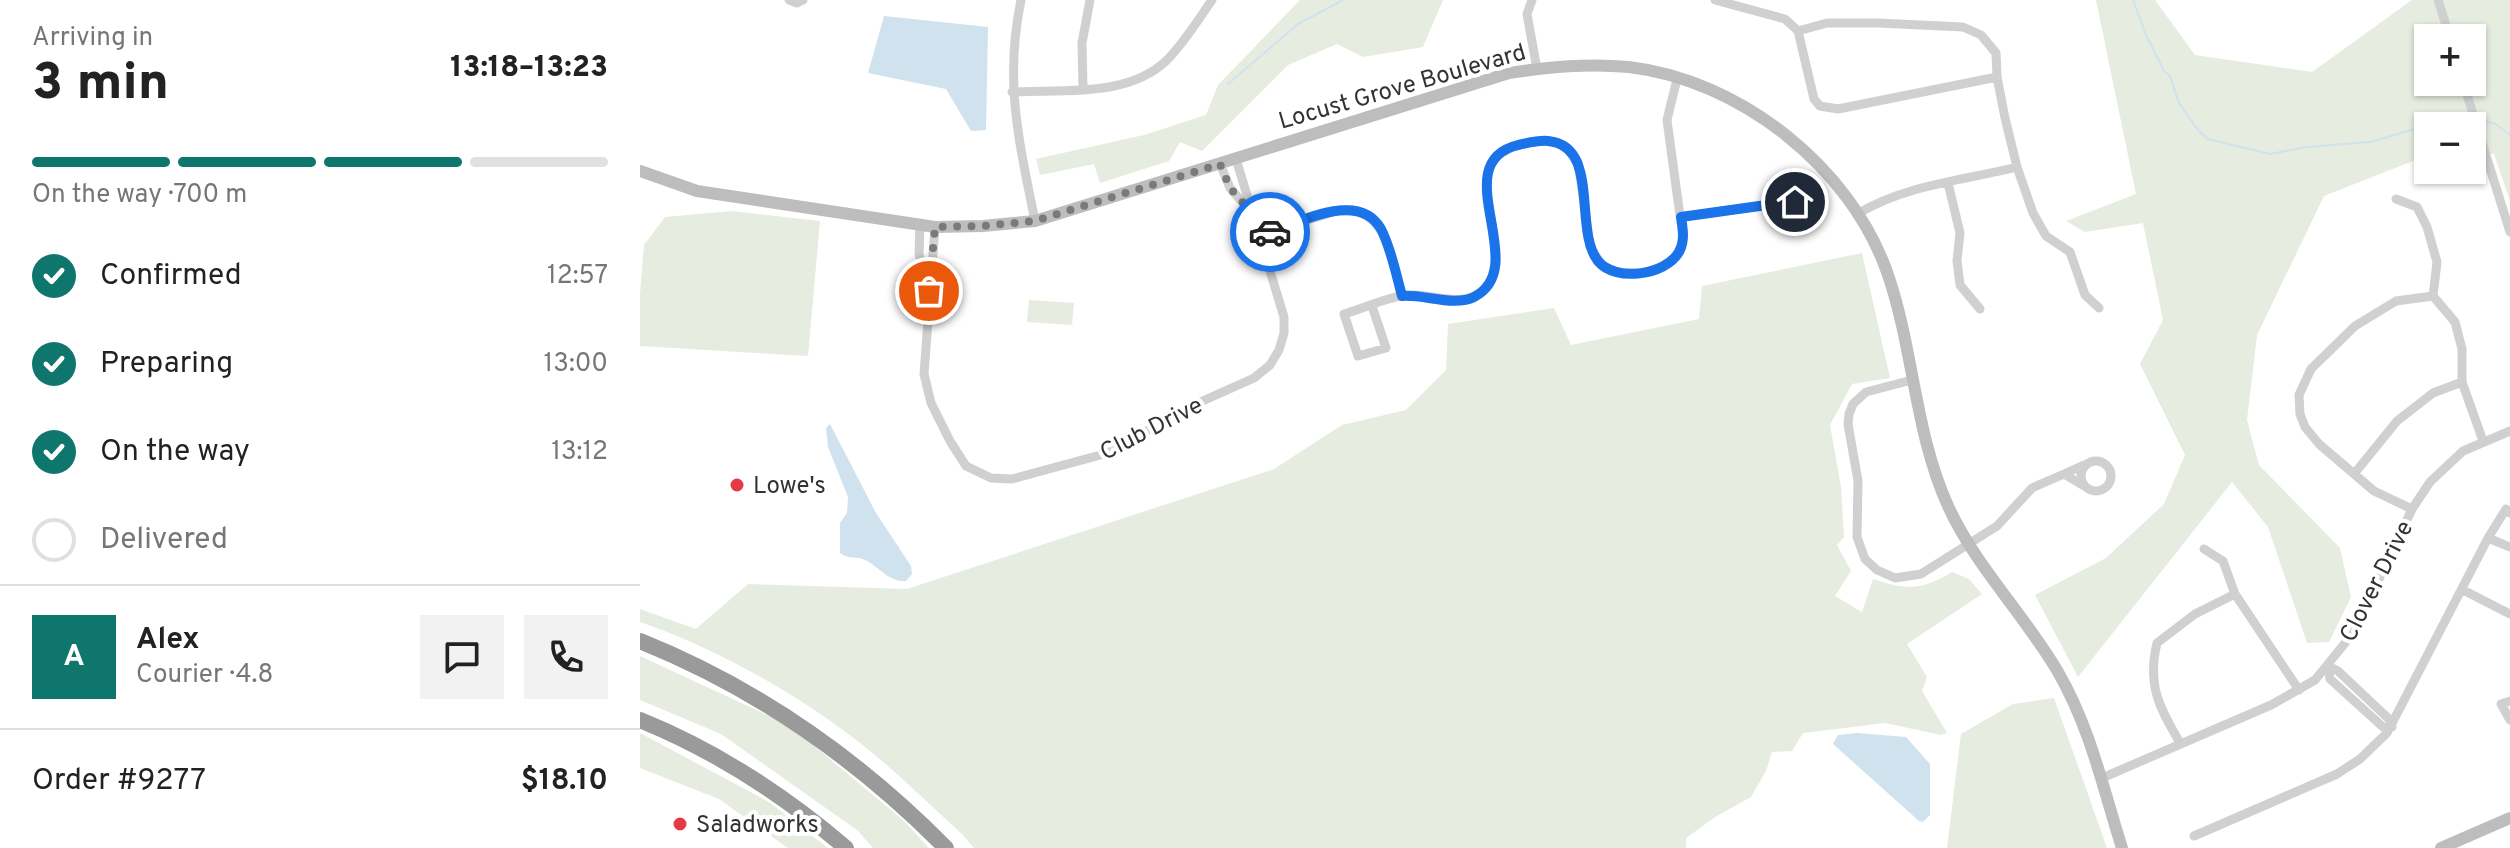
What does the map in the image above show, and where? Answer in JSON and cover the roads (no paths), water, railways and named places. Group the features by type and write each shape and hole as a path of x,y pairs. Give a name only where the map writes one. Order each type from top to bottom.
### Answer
{"highway":[{"path":"640,641 729,683 797,723 889,793 946,848"},
{"path":"640,720 746,775 810,818 846,848"}],"street":[{"path":"789,0 797,3 803,0"},
{"path":"1021,0 1012,54 1012,92 1015,124 1035,221"},
{"path":"1083,88 1082,43 1090,0"},
{"path":"1012,92 1125,84 1154,70 1173,54 1212,0"},
{"path":"1532,0 1527,14 1537,69"},
{"path":"1715,0 1785,19 1798,31 1814,99 1820,106 1838,109 1997,77"},
{"path":"2438,0 2446,24"},
{"path":"1798,31 1827,23 1963,27 1981,35 1996,53 1997,77 2017,167 2033,213 2046,236 2070,252 2085,295 2099,308"},
{"name":"Locust Grove Boulevard","path":"640,171 697,191 935,227 983,226 1035,221 1494,78 1537,69 1571,65 1632,68 1677,79 1718,94 1756,113 1784,132 1859,213 1891,285 1928,455 1948,506 2002,596 2037,639 2056,669 2083,725 2122,848"},
{"path":"1372,306 1386,348 1358,356 1344,314 1402,296 1467,300 1489,285 1496,259 1487,174 1498,155 1516,146 1550,141 1571,151 1580,171 1590,246 1598,261 1609,269 1626,273 1653,271 1670,263 1682,242 1667,120 1677,79"},
{"path":"2467,96 2510,232"},
{"name":"Club Drive","path":"935,227 924,374 931,403 966,466 991,478 1012,479 1108,453 1187,408 1245,383 1265,370 1279,350 1285,326 1281,305 1236,159"},
{"path":"1220,164 1230,188 1251,212"},
{"path":"1859,213 1880,200 2017,167"},
{"path":"1948,183 1960,233 1957,261 1960,285 1980,309"},
{"path":"1681,217 1781,203 1785,199"},
{"path":"2396,199 2417,207 2427,227 2437,262 2433,296 2455,322 2462,349 2462,382 2483,441"},
{"path":"1259,235 1340,210 1351,209 1366,214 1383,233 1402,296"},
{"path":"920,225 919,254 929,291"},
{"path":"2412,509 2374,491 2319,444 2305,427 2300,414 2299,395 2311,369 2355,326 2396,301 2433,296"},
{"path":"1912,380 1866,392 1853,404 1849,414 1858,481 1856,530 1865,559 1877,570 1895,578 1921,574 1997,526 2032,488 2064,474 2087,464 2096,461 2105,464 2111,477 2108,486 2099,491 2064,474"},
{"path":"2354,474 2397,421 2433,393 2462,382"},
{"name":"Clover Drive","path":"2102,778 2271,705 2315,680 2354,632 2412,509 2430,482 2463,451 2510,431"},
{"path":"2086,487 2082,473 2087,464"},
{"path":"2194,836 2337,774 2360,759 2392,727 2488,538 2506,509 2510,513"},
{"path":"2488,538 2510,547"},
{"path":"2204,549 2223,561 2235,594 2299,690"},
{"path":"2463,590 2510,614"},
{"path":"2180,743 2164,715 2154,684 2152,667 2157,643 2195,614 2235,594"},
{"path":"2328,666 2330,679 2383,727 2392,727"},
{"path":"2510,701 2501,704 2510,720"},
{"path":"2441,848 2510,818"}],"water":[{"path":"884,16 988,27 986,130 971,131 946,89 868,73"},
{"path":"830,424 876,513 911,566 912,574 906,581 889,577 865,560 840,553 840,523 847,513 848,497 828,447 826,428"},
{"path":"1857,733 1906,737 1930,764 1930,815 1923,822 1833,744 1838,735"}],"waterway":[{"path":"1228,84 1298,24 1343,0"},
{"path":"2133,0 2146,35 2164,71 2170,76 2179,103 2208,139 2270,154 2307,147 2370,142 2414,129"},
{"path":"2486,122 2494,123 2510,135"}],"place":[{"name":"Lowe's","path":"737,485"},
{"name":"Saladworks","path":"680,824"}]}
